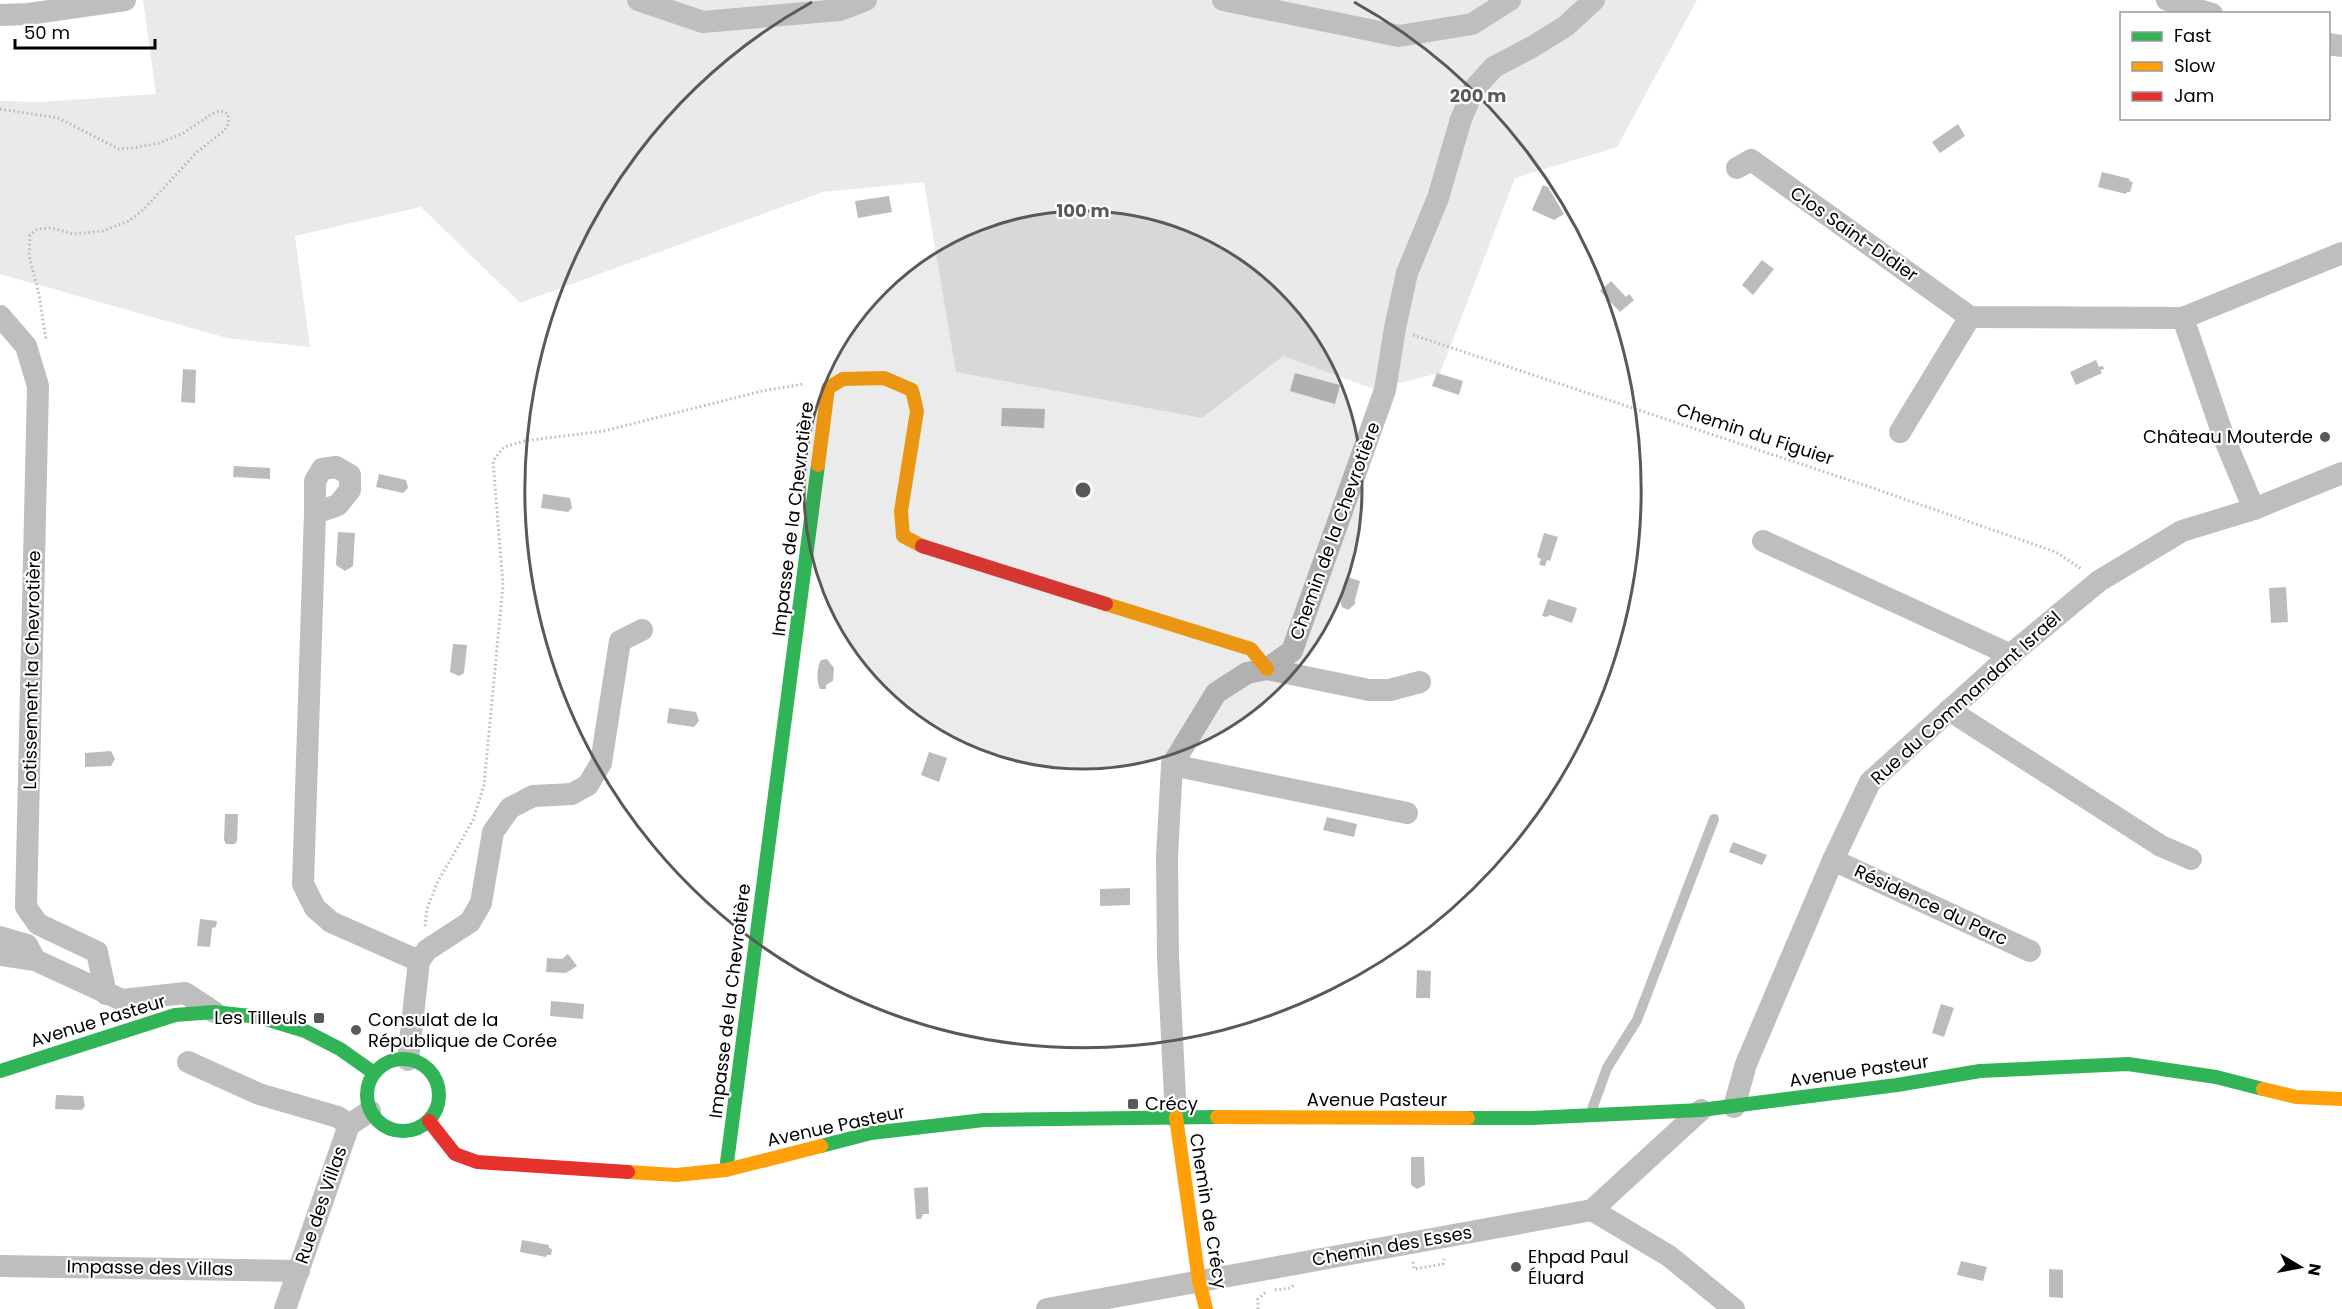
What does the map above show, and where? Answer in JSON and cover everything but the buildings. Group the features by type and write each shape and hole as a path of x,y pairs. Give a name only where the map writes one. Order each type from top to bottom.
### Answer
{"main road":[{"name":"Impasse de la Chevrotière","path":"726,1170 828,388 843,379 884,378 912,390 917,411 901,511 903,536 927,549 1251,649 1267,669"},
{"name":"Avenue Pasteur","path":"0,1071 175,1015 214,1012 259,1017 305,1030 340,1049 374,1073"},
{"path":"393,1060 408,1060 417,1061 428,1068 439,1085 438,1108 429,1121 419,1129 401,1132 389,1130 377,1122 370,1112 366,1098 368,1085 374,1073 383,1064 393,1060"},
{"name":"Avenue Pasteur","path":"429,1121 455,1154 477,1162 676,1175 726,1170 871,1133 984,1120 1176,1117 1532,1118 1701,1110 1897,1085 1980,1071 2128,1064 2216,1077 2296,1097 2342,1099"},
{"name":"Chemin de Crécy","path":"1176,1117 1199,1281 1206,1309"}],"street":[{"path":"0,15 28,14 125,0"},
{"path":"638,0 703,22 840,10 866,0"},
{"path":"1223,0 1399,36 1472,24 1510,0"},
{"name":"Chemin de la Chevrotière","path":"1176,1117 1168,957 1167,856 1172,765 1216,693 1247,673 1267,669 1292,651 1385,390 1407,273 1438,198 1461,119 1474,89 1494,66 1532,48 1566,26 1594,0"},
{"path":"2167,0 2206,12"},
{"name":"Clos Saint-Didier","path":"1737,168 1750,160 1970,317"},
{"path":"1900,432 1970,317 2183,318 2342,253"},
{"name":"Lotissement la Chevrotière","path":"0,316 26,346 38,386 26,908 38,924 97,952 106,994"},
{"path":"2183,318 2224,438 2254,509"},
{"name":"Rue du Commandant Israël","path":"1734,1107 1746,1064 1833,860 1870,782 2011,655 2099,581 2182,531 2254,509 2342,473"},
{"path":"315,513 303,884 315,908 331,922 419,961"},
{"path":"1762,541 2011,655"},
{"path":"408,1060 419,961 427,950 470,922 482,903 493,832 510,808 533,796 572,794 588,785 601,763 620,641 642,630"},
{"path":"1267,669 1369,690 1390,690 1420,682"},
{"path":"1949,710 2161,846 2191,859"},
{"path":"1172,765 1407,813"},
{"name":"Résidence du Parc","path":"1833,860 2030,951"},
{"path":"0,937 27,945 35,960"},
{"path":"0,955 35,960 122,1000 185,993 214,1012"},
{"path":"188,1062 231,1083 339,1117 349,1125"},
{"path":"1701,1110 1592,1210 1669,1256 1734,1309"},
{"name":"Rue des Villas","path":"285,1309 349,1125 370,1112"},
{"name":"Chemin des Esses","path":"1047,1309 1592,1210"},
{"name":"Impasse des Villas","path":"0,1266 299,1271"}],"lane":[{"path":"1589,1115 1607,1068 1637,1020 1714,819"}],"path":[{"path":"0,109 58,118 119,149 159,143 182,134 216,112 223,111 228,114 229,122 225,130 196,152 144,209 129,221 102,231 74,234 51,228 37,229 30,235 29,255 43,313 46,343"},
{"name":"Chemin du Figuier","path":"1395,328 1867,486 2056,552 2099,581"},
{"path":"424,930 437,883 473,820 484,785 503,585 493,461 504,447 524,441 604,431 782,388 812,383 828,388"}],"shaded area":[{"path":"143,0 1697,0 1617,147 1515,178 1440,373 1374,389 1283,356 1202,418 956,372 924,182 823,192 520,303 421,207 295,236 310,347 227,338 0,274 0,101 42,102 156,94"},
{"path":"1958,124 1965,136 1940,153 1932,142"},
{"path":"2102,172 2130,179 2129,181 2133,182 2130,192 2126,194 2098,187"},
{"path":"1543,185 1548,187 1564,214 1554,220 1532,210"},
{"path":"889,196 892,212 858,218 855,201"},
{"path":"1762,260 1774,269 1753,295 1742,285"},
{"path":"1611,281 1626,297 1629,294 1634,300 1620,312 1600,291"},
{"path":"2096,360 2099,367 2103,366 2104,369 2100,370 2102,373 2076,385 2070,372"},
{"path":"183,369 196,370 195,403 181,402"},
{"path":"1295,373 1340,385 1335,404 1290,391"},
{"path":"1437,373 1463,381 1459,395 1432,386"},
{"path":"1002,408 1045,409 1044,428 1001,426"},
{"path":"234,466 270,468 270,479 233,477"},
{"path":"379,474 406,480 408,488 403,493 376,487"},
{"path":"543,494 570,498 572,508 568,512 541,508"},
{"path":"338,532 355,533 353,566 345,571 336,565"},
{"path":"1544,533 1558,537 1550,561 1547,560 1545,566 1539,565 1541,559 1537,557"},
{"path":"1347,577 1360,581 1355,604 1348,610 1342,607 1340,599"},
{"path":"2286,587 2288,622 2271,623 2269,588"},
{"path":"1548,599 1577,608 1572,623 1550,615 1542,616"},
{"path":"453,644 467,645 464,673 459,676 450,672"},
{"path":"827,659 834,668 833,681 826,685 826,689 820,689 819,666 821,660"},
{"path":"669,708 696,712 699,721 694,727 667,723"},
{"path":"111,751 115,759 111,766 85,767 85,753"},
{"path":"929,752 947,758 939,782 921,775"},
{"path":"225,814 238,814 235,844 226,844 224,840"},
{"path":"1327,817 1357,824 1354,837 1323,830"},
{"path":"1733,842 1767,855 1762,865 1729,852"},
{"path":"1130,888 1130,905 1100,906 1100,889"},
{"path":"200,919 217,921 216,927 212,928 210,947 197,946"},
{"path":"568,954 577,966 566,973 546,972 547,958 562,959"},
{"path":"1417,970 1431,971 1430,998 1416,998"},
{"path":"551,1001 584,1004 583,1019 550,1016"},
{"path":"1941,1004 1954,1008 1944,1037 1932,1033"},
{"path":"56,1095 83,1096 85,1106 82,1110 55,1109"},
{"path":"1411,1157 1424,1157 1425,1185 1417,1189 1411,1185"},
{"path":"928,1187 929,1214 923,1214 921,1219 916,1219 914,1188"},
{"path":"522,1240 549,1245 552,1249 551,1255 546,1257 520,1252"},
{"path":"1961,1261 1987,1267 1983,1281 1957,1275"},
{"path":"2049,1269 2063,1270 2063,1298 2049,1297"}],"traffic: fast":[{"path":"726,1170 818,465"},
{"path":"0,1071 175,1015 214,1012 259,1017 305,1031 340,1049 374,1073"},
{"path":"410,1059 429,1069 437,1081 439,1095 437,1109 429,1121 417,1129 396,1131 377,1121 369,1109 367,1088 377,1069 389,1061 410,1059"},
{"path":"1468,1118 1532,1118 1701,1110 1897,1085 1980,1071 2128,1064 2216,1077 2263,1089"},
{"path":"821,1146 871,1133 984,1120 1217,1117"}],"traffic: slow":[{"path":"818,465 828,388 843,379 884,378 912,390 917,411 901,511 903,536 922,546"},
{"path":"1106,604 1251,649 1267,669"},
{"path":"2263,1089 2296,1097 2342,1099"},
{"path":"1176,1117 1199,1281 1206,1309"},
{"path":"1217,1117 1468,1118"},
{"path":"628,1172 676,1175 726,1170 821,1146"}],"traffic: jam":[{"path":"922,546 1106,604"},
{"path":"429,1121 455,1154 477,1162 628,1172"}],"place":[{"name":"Château Mouterde","path":"2325,437"},
{"name":"Les Tilleuls","path":"319,1018"},
{"name":"Consulat de la République de Corée","path":"356,1030"},
{"name":"Crécy","path":"1133,1104"},
{"name":"Ehpad Paul Éluard","path":"1516,1267"}]}
